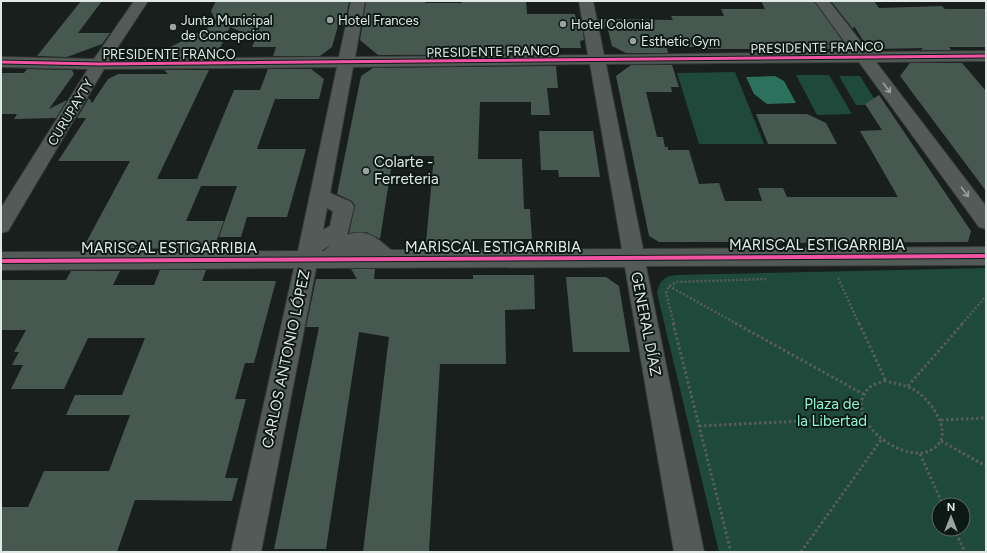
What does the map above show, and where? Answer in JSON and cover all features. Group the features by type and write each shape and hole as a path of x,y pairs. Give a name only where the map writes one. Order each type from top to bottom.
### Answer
{"street":[{"name":"CURUPAYTY","path":"1,225 99,64 141,1"},
{"name":"CARLOS ANTONIO LÓPEZ","path":"246,552 314,256 319,197 358,1"},
{"name":"GENERAL DÍAZ","path":"586,1 689,552"},
{"path":"822,1 986,221"},
{"name":"PRESIDENTE FRANCO","path":"1,62 99,64 345,63 864,56 986,56"},
{"path":"319,197 344,207 345,237"},
{"path":"314,256 345,237 368,242 386,260"},
{"name":"MARISCAL ESTIGARRIBIA","path":"1,261 314,256 386,260 986,256"}],"path":[{"path":"838,277 886,381"},
{"path":"830,278 846,277"},
{"path":"731,552 666,293 669,286 677,282 769,279"},
{"path":"669,286 863,394"},
{"path":"908,386 986,296"},
{"path":"886,381 896,382 908,386 930,403 940,420 941,441 939,446 931,452 920,454 907,453 894,448 881,440 864,418 861,407 861,396 866,388 874,383 886,381"},
{"path":"699,426 864,418"},
{"path":"940,420 986,418"},
{"path":"801,552 881,440"},
{"path":"941,441 986,466"},
{"path":"920,454 939,497"},
{"path":"958,537 965,552"}],"green space":[{"path":"735,72 764,144 699,144 677,73"},
{"path":"796,75 829,75 852,114 817,115"},
{"path":"839,76 860,76 878,105 856,105"},
{"name":"Plaza de la Libertad","path":"986,268 986,552 719,552 657,293 661,282 665,278 677,275"}],"shaded area":[{"path":"775,76 784,81 796,103 767,104 754,94 746,77"}],"building":[{"path":"81,1 102,1 78,33 110,33 102,44 67,57 37,56"},
{"path":"216,1 349,2 344,26 339,22 332,47 320,56 273,56 276,47 252,47 256,38 230,27 216,57 151,57 217,23 211,11"},
{"path":"425,1 425,3 462,3 462,1 526,1 527,14 575,14 576,19 581,19 584,40 580,41 581,48 554,48 555,54 378,55 360,40 366,2"},
{"path":"761,1 814,1 844,43 840,49 708,49 707,47 667,47 668,53 626,53 612,46 607,26 601,31 598,19 673,20 671,16 724,16 721,9 765,9"},
{"path":"831,1 874,1 879,8 942,6 945,9 986,9 986,47 949,47 951,50 921,50 923,48 878,49 866,45 854,26 853,29"},
{"path":"910,63 962,63 986,91 986,191 900,76"},
{"path":"631,65 672,65 679,87 671,87 672,92 646,92 657,137 663,137 665,147 668,147 668,150 689,150 699,184 719,183 725,201 762,201 758,188 783,188 787,197 898,197 860,131 882,130 865,104 879,95 971,231 968,242 659,242 649,236 616,76"},
{"path":"556,66 558,88 547,88 550,115 531,115 531,102 480,102 478,159 522,159 524,209 530,209 532,239 472,239 472,243 426,243 434,156 393,156 380,239 366,232 349,233 355,206 352,201 337,194 361,76 373,68"},
{"path":"27,69 72,70 74,74 49,109 67,100 56,118 14,119 17,114 1,114 1,73 24,73"},
{"path":"268,69 311,69 324,79 319,99 275,99 257,149 306,149 287,217 247,217 241,237 219,237 237,186 201,186 186,221 224,221 213,250 131,248 130,250 82,250 130,161 58,161 86,118 77,118 89,98 92,103 108,79 118,74 168,74 164,70 209,70 157,179 197,179 234,90 260,90"},
{"path":"756,114 807,114 826,123 837,144 768,144"},
{"path":"539,131 593,131 600,177 559,177 558,170 541,170"},
{"path":"351,269 375,269 374,279 473,279 473,275 534,275 535,309 505,310 506,364 440,364 429,552 363,552 389,337 359,332 326,549 274,549 319,327 306,327 316,279 357,279"},
{"path":"160,270 206,270 202,281 276,281 254,363 245,363 235,399 246,399 225,478 238,478 232,501 135,500 117,552 1,552 1,507 28,507 44,471 109,471 130,415 66,415 75,395 122,395 145,338 88,338 64,389 11,389 23,365 12,365 19,352 14,352 26,330 1,330 1,280 66,280 71,271 120,271 113,285 154,285"},
{"path":"566,277 606,277 619,286 630,352 573,352"}],"cycle path":[{"path":"1,62 99,64 986,56"},
{"path":"1,261 986,256"}],"place":[{"name":"Hotel Frances","path":"330,20"},
{"name":"Hotel Colonial","path":"563,24"},
{"name":"Junta Municipal de Concepcion","path":"173,27"},
{"name":"Esthetic Gym","path":"633,41"},
{"name":"Colarte - Ferreteria","path":"366,171"}]}
